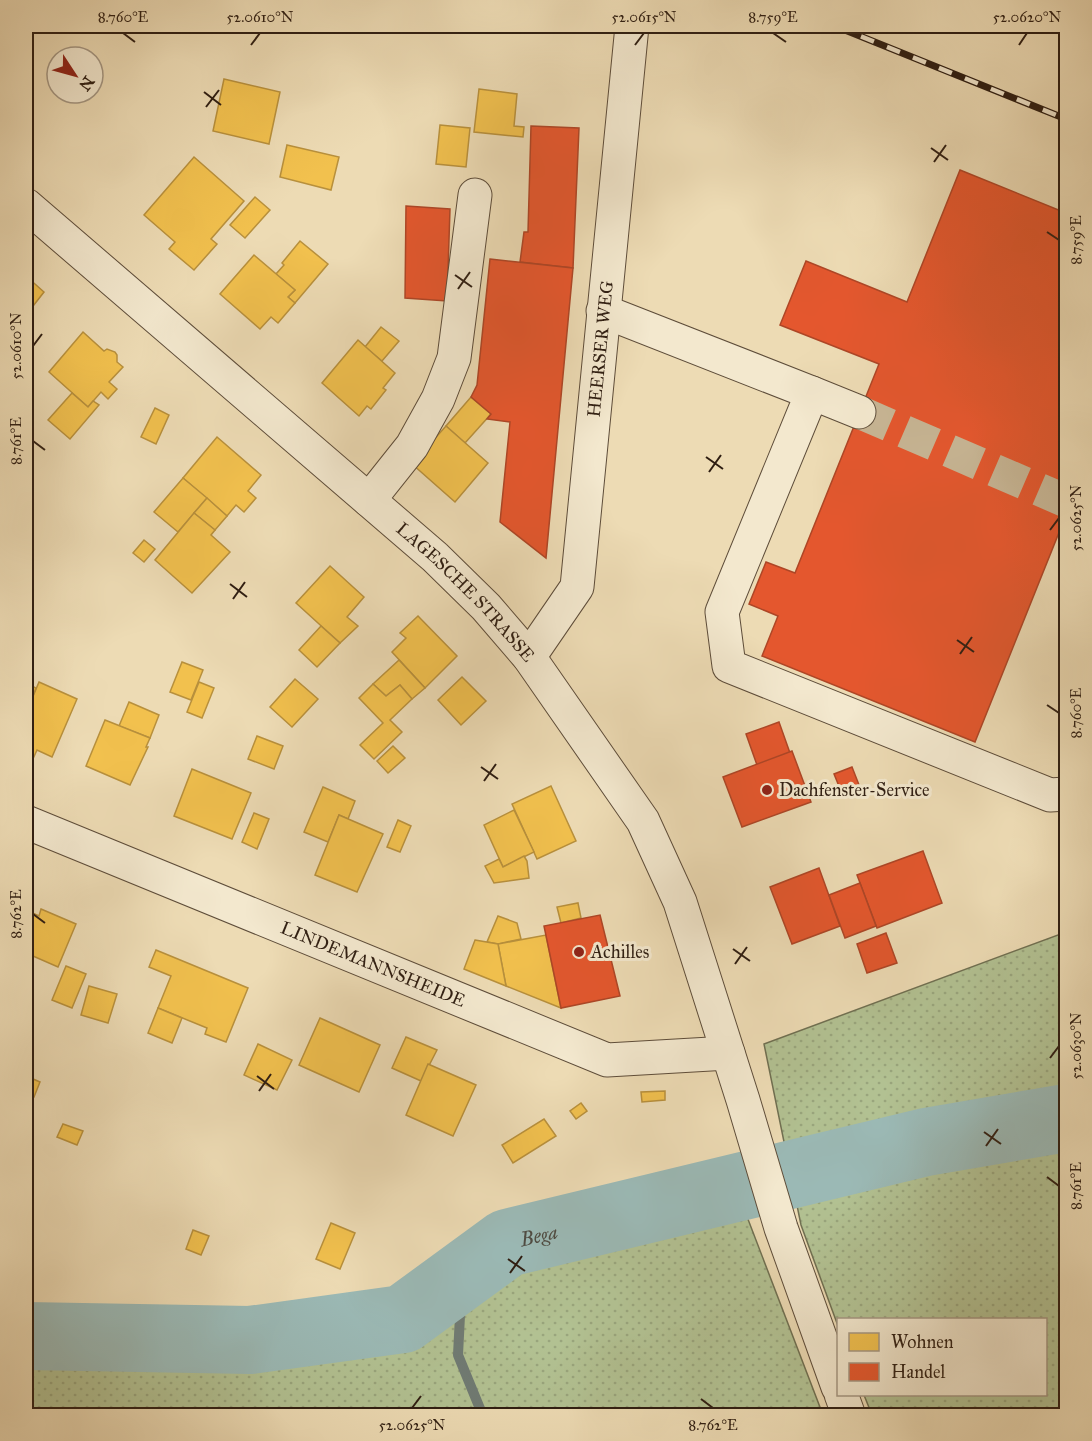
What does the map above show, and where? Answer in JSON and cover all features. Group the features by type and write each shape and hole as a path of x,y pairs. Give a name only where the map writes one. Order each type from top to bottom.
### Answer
{"street":[{"name":"HEERSER WEG","path":"529,657 577,587 632,26"},
{"path":"369,500 412,446 438,399 454,358 475,195"},
{"name":"LAGESCHE STRASSE","path":"26,205 369,500 444,566 486,607 529,657 643,821 680,902 781,1228 837,1384"},
{"path":"603,311 859,412"},
{"path":"812,393 722,612 729,666 1050,795 1066,794"},
{"name":"LINDEMANNSHEIDE","path":"26,822 607,1060 728,1053"},
{"path":"841,1396 849,1416"}],"green space":[{"path":"1066,932 1066,1332 1063,1389 1057,1415 872,1415 864,1396 1047,1396 1047,1318 837,1318 837,1323 801,1225 764,1044"},
{"path":"741,1201 823,1415 26,1415 26,1351 256,1357 412,1336 523,1258"}],"building: Wohnen":[{"path":"224,79 280,92 269,144 213,131"},
{"path":"479,89 517,94 514,126 524,127 523,137 474,132"},
{"path":"440,125 470,128 466,167 436,164"},
{"path":"287,145 339,157 331,190 280,177"},
{"path":"194,157 244,201 211,239 217,244 194,270 169,249 175,242 144,215"},
{"path":"255,197 270,210 245,238 230,225"},
{"path":"300,241 328,264 295,303 288,297 295,290 276,274"},
{"path":"254,255 295,290 288,297 295,303 278,323 271,317 260,329 220,294"},
{"path":"26,276 44,292 26,315"},
{"path":"381,327 399,341 382,361 365,347"},
{"path":"83,332 104,351 107,349 115,352 117,362 123,367 109,382 117,389 108,399 101,392 88,407 49,372"},
{"path":"358,340 395,373 383,388 386,390 371,409 367,406 359,416 322,383"},
{"path":"72,393 88,407 93,401 99,405 70,439 48,420"},
{"path":"471,397 491,414 465,443 446,426"},
{"path":"155,408 169,415 156,444 141,437"},
{"path":"446,426 488,463 455,502 412,464"},
{"path":"217,437 261,475 248,491 256,498 244,512 236,505 227,516 183,478"},
{"path":"183,478 207,498 178,532 154,512"},
{"path":"207,498 227,516 215,530 194,513"},
{"path":"194,513 215,530 211,535 230,552 192,593 155,560"},
{"path":"144,540 155,549 144,562 133,553"},
{"path":"330,566 364,597 347,617 358,626 340,643 296,603"},
{"path":"418,616 457,656 425,688 392,652 406,638 400,633"},
{"path":"321,626 340,643 317,667 299,650"},
{"path":"399,660 425,688 412,699 400,685 386,696 373,684"},
{"path":"182,662 203,670 191,700 170,692"},
{"path":"462,677 486,701 461,725 438,700"},
{"path":"295,679 318,699 292,727 270,707"},
{"path":"39,682 77,699 52,757 37,750 32,761 26,758 26,713"},
{"path":"199,682 214,688 202,718 187,712"},
{"path":"26,683 36,688 26,713"},
{"path":"373,684 386,696 400,685 412,699 390,720 402,732 374,759 360,745 383,723 359,698"},
{"path":"129,702 159,715 150,738 119,726"},
{"path":"105,720 150,738 130,785 86,766"},
{"path":"257,736 283,746 274,769 248,759"},
{"path":"393,746 405,758 388,773 377,761"},
{"path":"192,769 251,793 232,839 174,816"},
{"path":"551,786 576,841 537,859 512,804"},
{"path":"323,787 355,801 348,819 339,815 328,842 304,832"},
{"path":"514,810 534,852 503,867 484,825"},
{"path":"254,813 269,819 257,849 242,842"},
{"path":"339,815 383,834 357,892 315,875"},
{"path":"398,820 411,826 400,852 387,847"},
{"path":"524,856 527,861 529,878 494,883 485,866 499,859 503,867"},
{"path":"578,903 581,918 561,923 557,907"},
{"path":"41,909 76,924 58,967 26,953 26,910 39,916"},
{"path":"498,916 517,923 521,939 498,944 487,942"},
{"path":"546,935 561,1008 506,986 498,944"},
{"path":"475,940 498,944 506,986 464,969"},
{"path":"156,950 248,988 226,1042 205,1034 207,1028 158,1008 171,976 149,967"},
{"path":"66,966 86,974 72,1008 52,1000"},
{"path":"89,986 117,994 108,1023 81,1015"},
{"path":"158,1008 182,1018 172,1043 148,1033"},
{"path":"320,1018 380,1045 359,1092 299,1065"},
{"path":"406,1037 437,1050 421,1081 392,1068"},
{"path":"258,1044 292,1060 277,1090 244,1075"},
{"path":"428,1064 476,1085 453,1136 406,1115"},
{"path":"26,1076 40,1082 34,1097 26,1093"},
{"path":"665,1091 665,1100 642,1102 641,1092"},
{"path":"581,1103 587,1111 576,1119 570,1111"},
{"path":"544,1119 556,1136 513,1163 502,1145"},
{"path":"63,1124 83,1131 77,1145 57,1137"},
{"path":"331,1223 355,1233 340,1269 316,1259"},
{"path":"193,1230 209,1236 201,1255 186,1249"}],"building: Handel":[{"path":"531,126 579,128 573,268 520,262 524,232 528,232"},
{"path":"960,170 1066,213 1066,515 975,742 762,656 778,616 749,604 766,562 795,573 879,364 780,325 806,261 907,302"},
{"path":"406,206 450,209 447,301 405,298"},
{"path":"490,259 573,268 546,558 500,522 510,422 487,419 491,414 471,397 477,385"},
{"path":"779,722 790,753 757,765 746,734"},
{"name":"Dachfenster-Service","path":"792,751 811,802 742,827 723,777"},
{"path":"852,767 861,790 843,796 834,774"},
{"path":"923,851 942,903 877,928 857,875"},
{"path":"819,868 840,926 792,944 770,887"},
{"path":"860,883 876,926 845,938 829,895"},
{"name":"Achilles","path":"600,915 620,996 561,1008 544,926"},
{"path":"886,933 897,963 867,973 857,944"}],"waterway":[{"name":"Bega","path":"26,1336 250,1340 403,1319 507,1243 926,1142 1066,1118"},
{"path":"462,1276 458,1355 483,1416"}],"tunnel":[{"path":"859,412 1066,501"}],"railway":[{"path":"835,26 1066,119"}],"place":[{"name":"Dachfenster-Service","path":"767,790"},
{"name":"Achilles","path":"579,952"}]}
